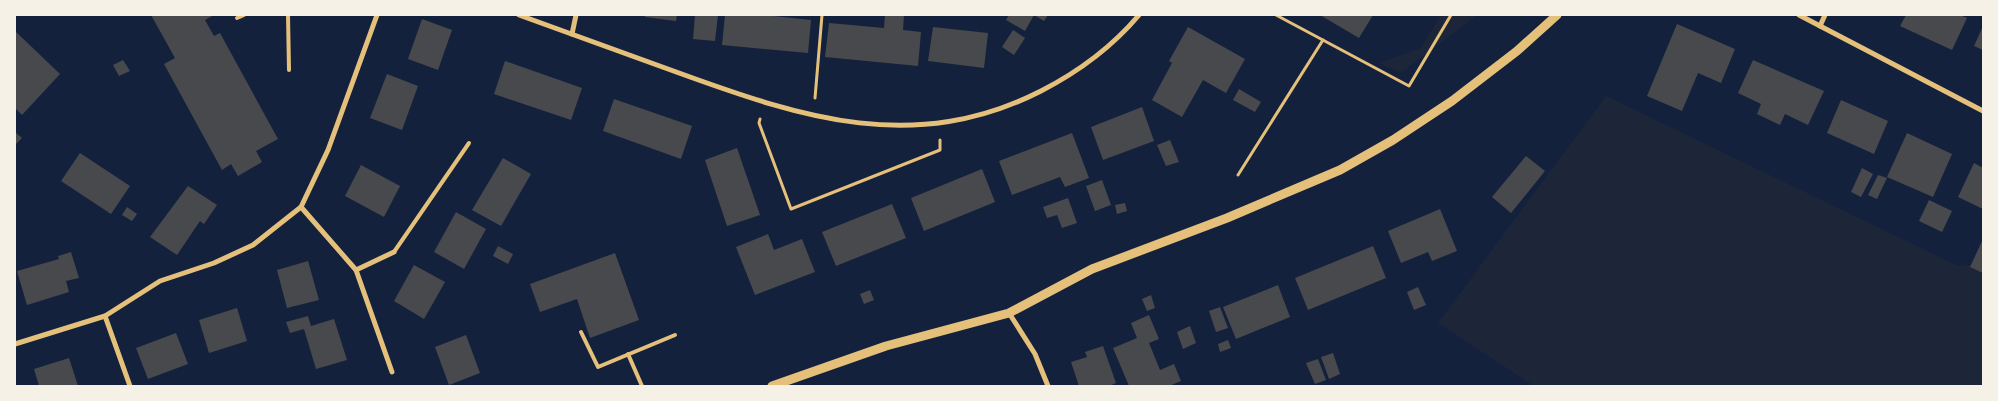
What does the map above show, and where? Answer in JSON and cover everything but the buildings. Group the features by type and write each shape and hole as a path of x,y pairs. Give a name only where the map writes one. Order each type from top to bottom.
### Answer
{"street":[{"path":"15,344 105,316 160,281 214,264 253,245 301,207 328,150 377,15"},
{"path":"519,15 763,104 859,125 940,124 978,116 1017,103 1049,87 1101,53 1139,15"},
{"path":"572,34 576,15"},
{"path":"772,386 886,346 1009,313 1092,269 1227,218 1340,170 1393,140 1452,101 1516,52 1557,15"},
{"path":"1799,15 1983,110"},
{"path":"1820,26 1826,15"},
{"path":"301,207 356,270 392,372"},
{"path":"356,270 394,252"},
{"path":"1009,313 1035,354 1048,386"},
{"path":"105,316 130,386"}],"lane":[{"path":"237,18 244,15"},
{"path":"288,15 288,70"},
{"path":"394,252 469,143"},
{"path":"581,332 598,367 675,335"},
{"path":"628,354 642,386"}],"path":[{"path":"813,116 822,15"},
{"path":"1276,15 1408,86 1451,15"},
{"path":"1238,174 1323,40"},
{"path":"763,104 759,123 791,209 940,150 940,124"}],"shaded area":[{"path":"1441,15 1477,15 1401,73 1379,63 1421,48"},
{"path":"1606,96 1958,266 1983,264 1983,386 1534,386 1438,323"}]}
